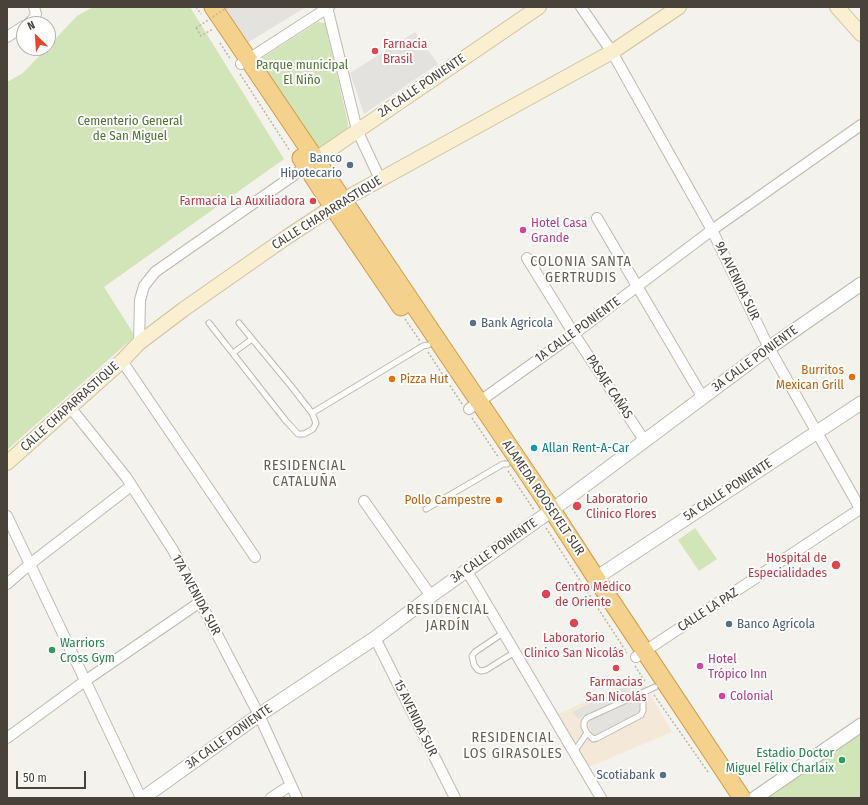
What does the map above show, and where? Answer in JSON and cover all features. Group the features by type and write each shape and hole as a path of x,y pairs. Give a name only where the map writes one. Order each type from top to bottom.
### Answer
{"highway":[{"path":"203,7 214,28 308,165 338,203"},
{"path":"213,7 240,64"},
{"name":"ALAMEDA ROOSEVELT SUR","path":"338,203 426,346 471,408 505,464 544,515 596,578 641,654 649,690 728,798"},
{"name":"ALAMEDA ROOSEVELT SUR","path":"338,203 471,408 742,798"}],"main road":[{"name":"2A CALLE PONIENTE","path":"308,165 357,130 539,7"},
{"name":"CALLE CHAPARRASTIQUE","path":"7,463 122,361 139,343 184,309 286,237 338,203 380,179 612,52 679,7"},
{"path":"837,7 861,34"}],"street":[{"name":"9A AVENIDA SUR","path":"581,7 612,52 712,230 769,348 861,510"},
{"path":"240,64 328,8 357,130 380,179"},
{"path":"7,36 16,31"},
{"name":"1A CALLE PONIENTE","path":"471,408 574,334 712,230 861,125"},
{"name":"2A CALLE PONIENTE","path":"139,343 140,300 144,286 155,272 308,165"},
{"path":"597,218 703,398"},
{"name":"PASAJE CAÑAS","path":"527,258 574,334 644,440"},
{"name":"3A CALLE PONIENTE","path":"142,798 259,714 375,638 769,348 861,284"},
{"path":"122,361 255,557"},
{"name":"5A CALLE PONIENTE","path":"596,578 861,403"},
{"name":"17A AVENIDA SUR","path":"70,408 132,486 173,550 259,714 297,798"},
{"path":"7,584 30,564 132,486"},
{"path":"364,501 431,596"},
{"name":"CALLE LA PAZ","path":"641,654 861,510"},
{"path":"7,516 142,798"},
{"path":"467,571 601,798"},
{"path":"7,738 85,681 200,602"},
{"name":"15 AVENIDA SUR","path":"375,638 454,798"},
{"path":"755,798 861,725"},
{"path":"271,798 291,785"}],"lane":[{"path":"209,323 286,421 298,434 304,434 313,429 316,423 312,413 239,323"},
{"path":"233,353 252,339"},
{"path":"312,413 426,346"},
{"path":"426,509 505,464"},
{"path":"503,633 475,652 472,656 474,665 481,671 486,670 515,652"},
{"path":"649,690 641,715 597,738 593,739 587,733 584,727 584,722 587,718 649,690"},
{"path":"574,752 587,733"}],"path":[{"path":"196,7 214,28 201,36 196,28 228,7"},
{"path":"220,43 240,64 308,165"},
{"path":"401,313 471,408 533,508 544,515"}],"shaded area":[{"path":"225,7 306,7 247,43"},
{"path":"415,32 438,64 364,114 350,73"},
{"path":"640,677 672,732 586,768 556,715"},
{"path":"625,687 633,692 578,719 572,712"},
{"path":"638,699 640,706 639,716 598,735 594,735 589,726 590,720"}],"green space":[{"name":"Cementerio General de San Miguel","path":"93,7 190,7 284,159 104,287 135,336 7,450 7,82 23,73 39,56 56,56 56,38 77,16"},
{"name":"Parque municipal El Niño","path":"318,22 325,23 348,123 347,130 320,147 311,145 257,65 259,60"},
{"path":"695,528 717,559 699,571 678,540"},
{"name":"Estadio Doctor Miguel Félix Charlaix","path":"861,731 861,798 764,798"}],"place":[{"name":"Farnacia Brasil","path":"375,51"},
{"name":"Banco Hipotecario","path":"350,165"},
{"name":"Farmacia La Auxiliadora","path":"313,201"},
{"name":"Hotel Casa Grande","path":"523,230"},
{"name":"Bank Agricola","path":"473,323"},
{"name":"Burritos Mexican Grill","path":"852,377"},
{"name":"Pizza Hut","path":"392,379"},
{"name":"Allan Rent-A-Car","path":"534,448"},
{"name":"Pollo Campestre","path":"499,500"},
{"name":"Laboratorio Clinico Flores","path":"577,506"},
{"name":"Hospital de Especialidades","path":"836,565"},
{"name":"Centro Médico de Oriente","path":"546,594"},
{"name":"Laboratorio Clinico San Nicolás","path":"574,623"},
{"name":"Banco Agrícola","path":"729,624"},
{"name":"Warriors Cross Gym","path":"52,650"},
{"name":"Hotel Trópico Inn","path":"700,666"},
{"name":"Farmacias San Nicolás","path":"616,668"},
{"name":"Colonial","path":"722,696"},
{"name":"Estadio Doctor Miguel Félix Charlaix","path":"842,760"},
{"name":"Scotiabank","path":"663,775"}],"district":[{"name":"COLONIA SANTA GERTRUDIS","path":"581,270"},
{"name":"RESIDENCIAL CATALUÑA","path":"305,474"},
{"name":"RESIDENCIAL JARDÍN","path":"448,618"},
{"name":"RESIDENCIAL LOS GIRASOLES","path":"513,746"}]}
